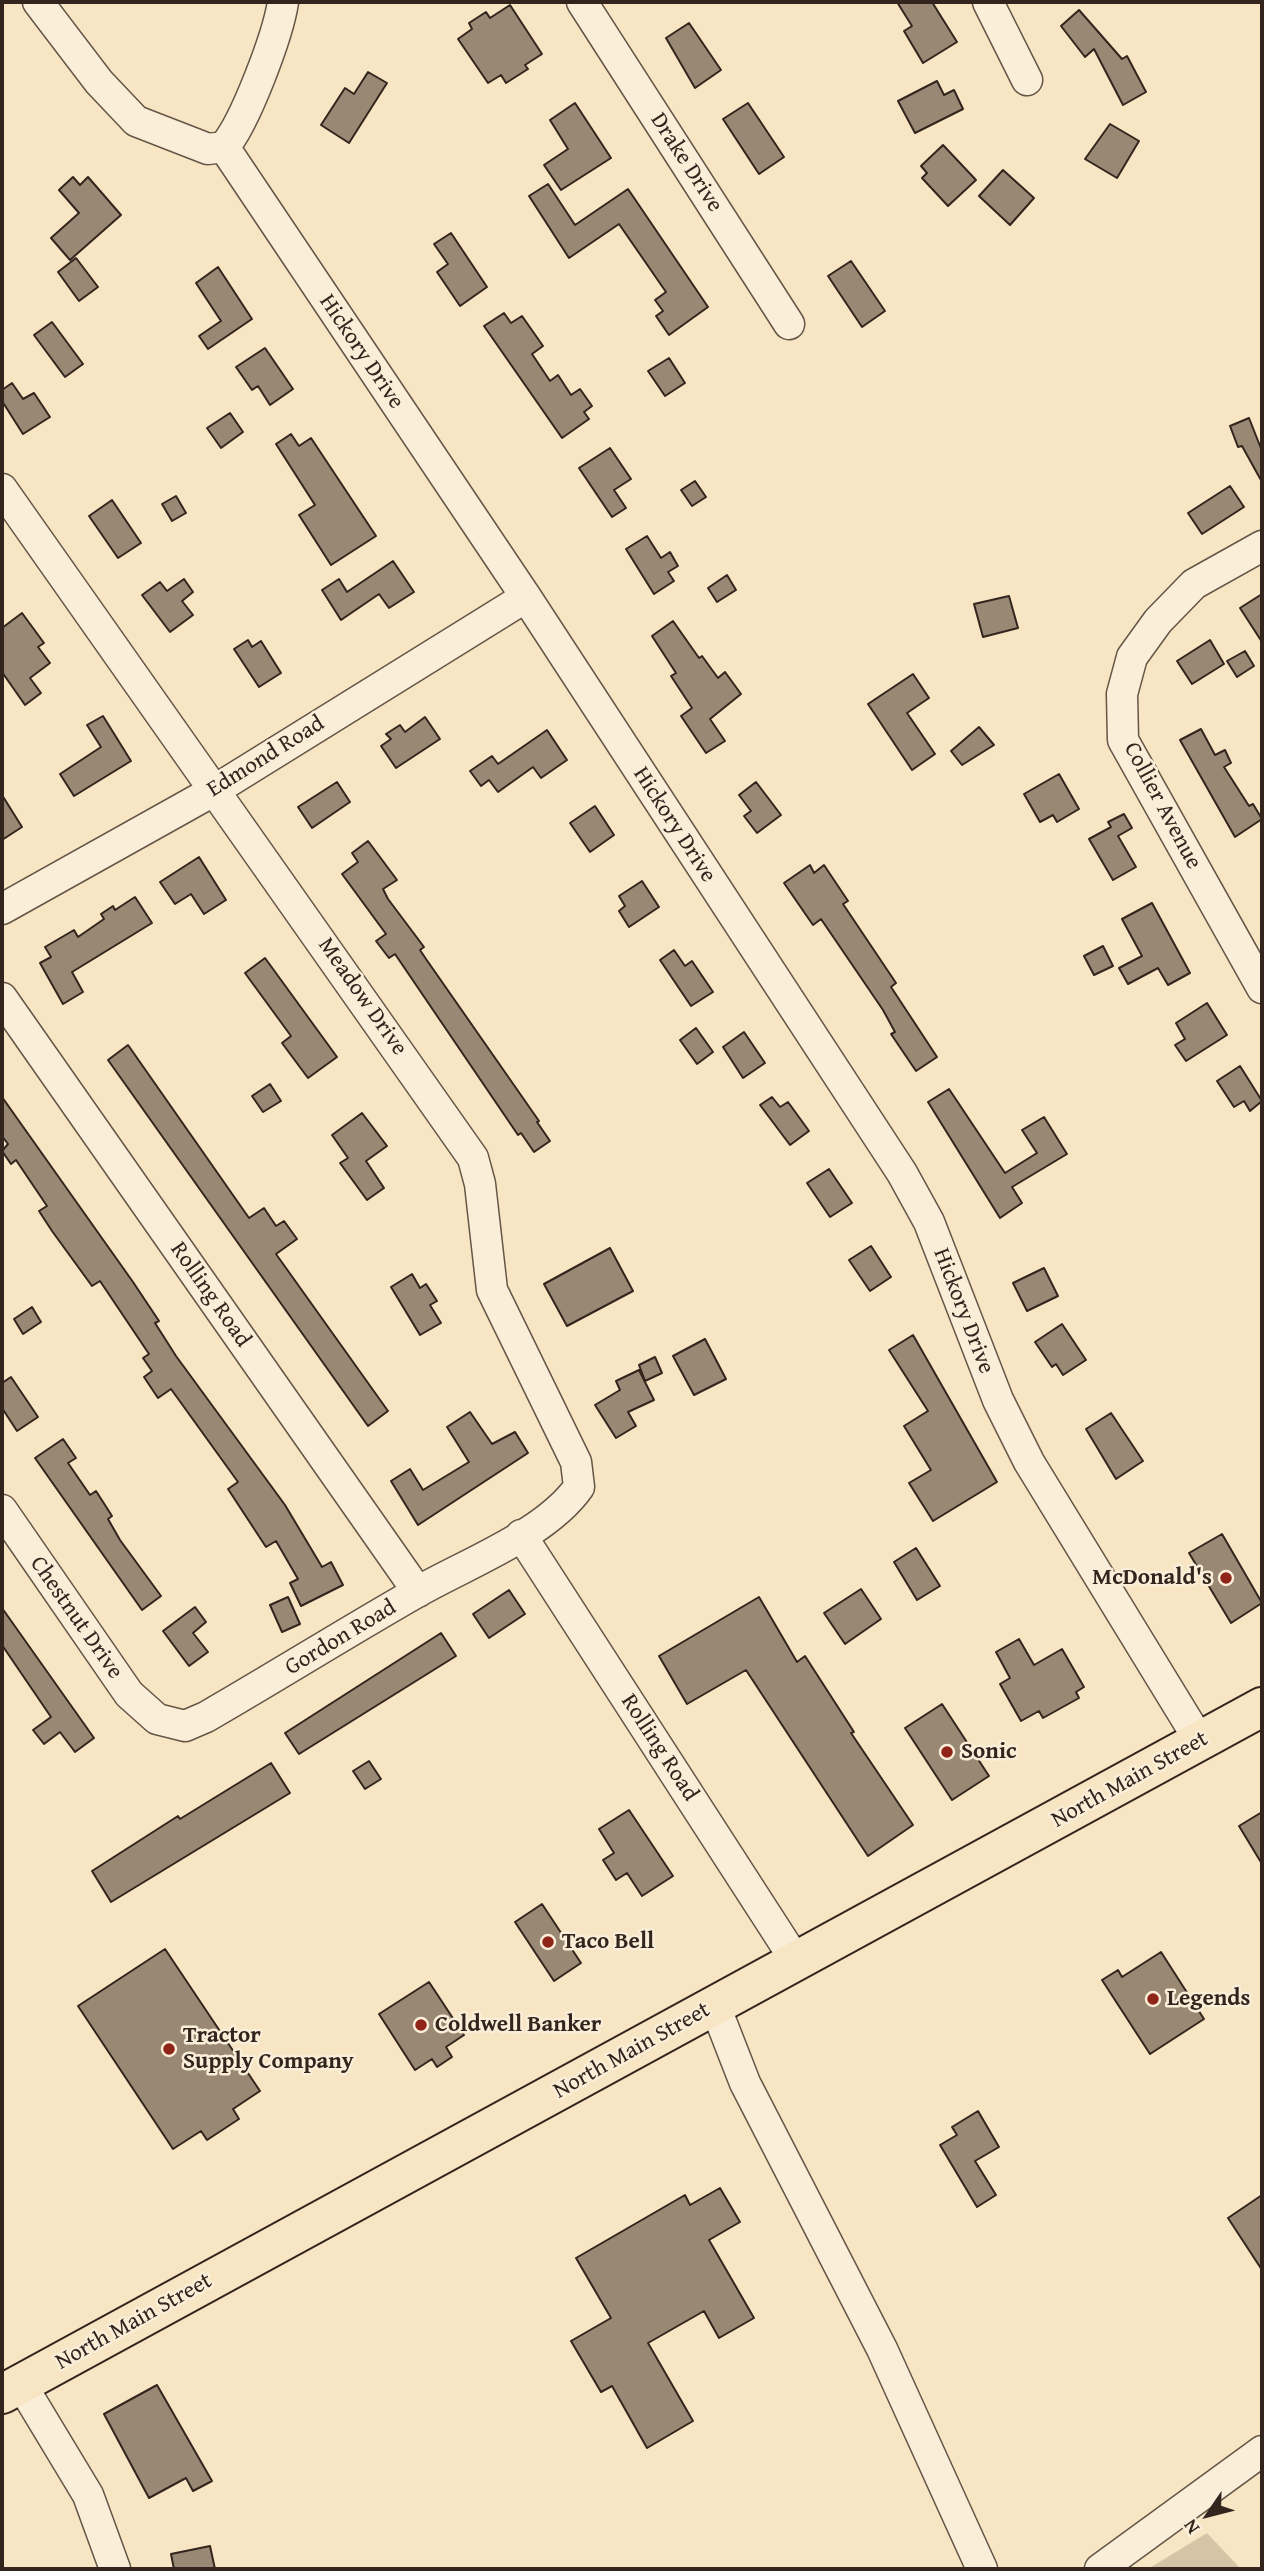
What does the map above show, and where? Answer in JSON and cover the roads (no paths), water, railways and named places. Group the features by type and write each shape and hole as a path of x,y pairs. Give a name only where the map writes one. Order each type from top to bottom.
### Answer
{"highway":[{"name":"North Main Street","path":"11,2389 1201,1743 1262,1707"}],"street":[{"path":"38,2 99,82 136,121 208,149 224,148 237,132 283,2"},
{"name":"Drake Drive","path":"582,2 789,324"},
{"path":"988,2 1027,80"},
{"name":"Hickory Drive","path":"224,148 526,597 902,1173 929,1222 998,1401 1029,1462 1201,1743"},
{"name":"Meadow Drive","path":"2,489 473,1158 480,1185 492,1290 576,1462 579,1487 567,1503 521,1535"},
{"name":"Collier Avenue","path":"1262,546 1194,584 1158,621 1132,657 1122,694 1123,740 1262,988"},
{"name":"Edmond Road","path":"2,909 215,790 526,597"},
{"name":"Rolling Road","path":"2,998 418,1591"},
{"name":"Chestnut Drive","path":"2,1510 129,1694 157,1719"},
{"name":"Gordon Road","path":"157,1719 185,1726 206,1717 418,1591 521,1535"},
{"name":"Rolling Road","path":"521,1535 796,1961"},
{"path":"715,2006 745,2083 882,2349 982,2569"},
{"path":"11,2389 88,2494 115,2569"},
{"path":"1100,2569 1262,2451"}],"place":[{"name":"McDonald's","path":"1226,1578"},
{"name":"Sonic","path":"947,1752"},
{"name":"Taco Bell","path":"548,1942"},
{"name":"Legends","path":"1153,1999"},
{"name":"Coldwell Banker","path":"421,2025"},
{"name":"Tractor Supply Company","path":"169,2049"}]}
